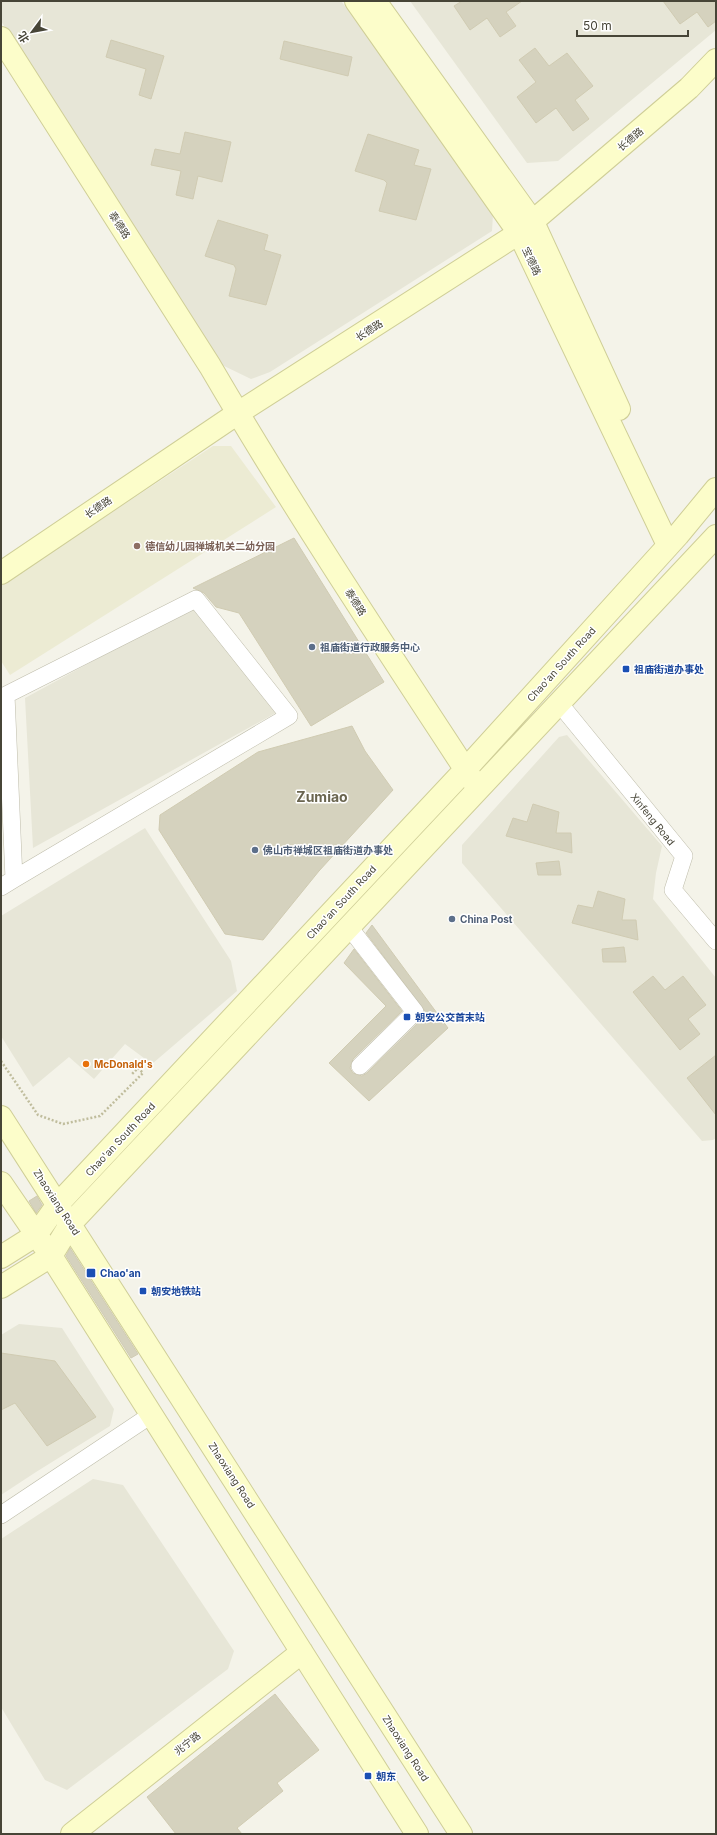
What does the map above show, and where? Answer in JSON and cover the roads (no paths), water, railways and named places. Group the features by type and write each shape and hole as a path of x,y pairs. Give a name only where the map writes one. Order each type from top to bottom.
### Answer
{"main road":[{"name":"宝德路","path":"356,1 526,228"},
{"name":"宝德路","path":"375,1 526,228 673,540"},
{"name":"泰德路","path":"1,38 210,366 371,627 478,789"},
{"name":"泰德路","path":"1,56 204,374 238,413"},
{"name":"长德路","path":"1,573 238,413 526,228 689,88 716,60"},
{"name":"Chao'an South Road","path":"36,1235 58,1204 466,770 673,540 716,489"},
{"path":"1,1287 51,1256 71,1223 716,536"},
{"name":"Zhaoxiang Road","path":"1,1117 71,1223 461,1834"},
{"path":"1,1183 51,1256 417,1834"},
{"path":"1,1257 36,1235"},
{"name":"兆宁路","path":"72,1834 302,1652"}],"street":[{"path":"196,599 289,716 8,883 6,695 196,599"},
{"name":"Xinfeng Road","path":"559,703 684,856 674,890 716,941"},
{"path":"349,927 415,1012 360,1066"},
{"path":"1,1515 151,1415"}],"place":[{"name":"德信幼儿园禅城机关二幼分园","path":"137,546"},
{"name":"祖庙街道行政服务中心","path":"312,647"},
{"name":"祖庙街道办事处","path":"626,669"},
{"name":"佛山市禅城区祖庙街道办事处","path":"255,850"},
{"name":"China Post","path":"452,919"},
{"name":"朝安公交首末站","path":"407,1017"},
{"name":"McDonald's","path":"86,1064"},
{"name":"Chao'an","path":"91,1273"},
{"name":"朝安地铁站","path":"143,1291"},
{"name":"朝东","path":"368,1776"}],"district":[{"name":"Zumiao","path":"322,796"}]}
